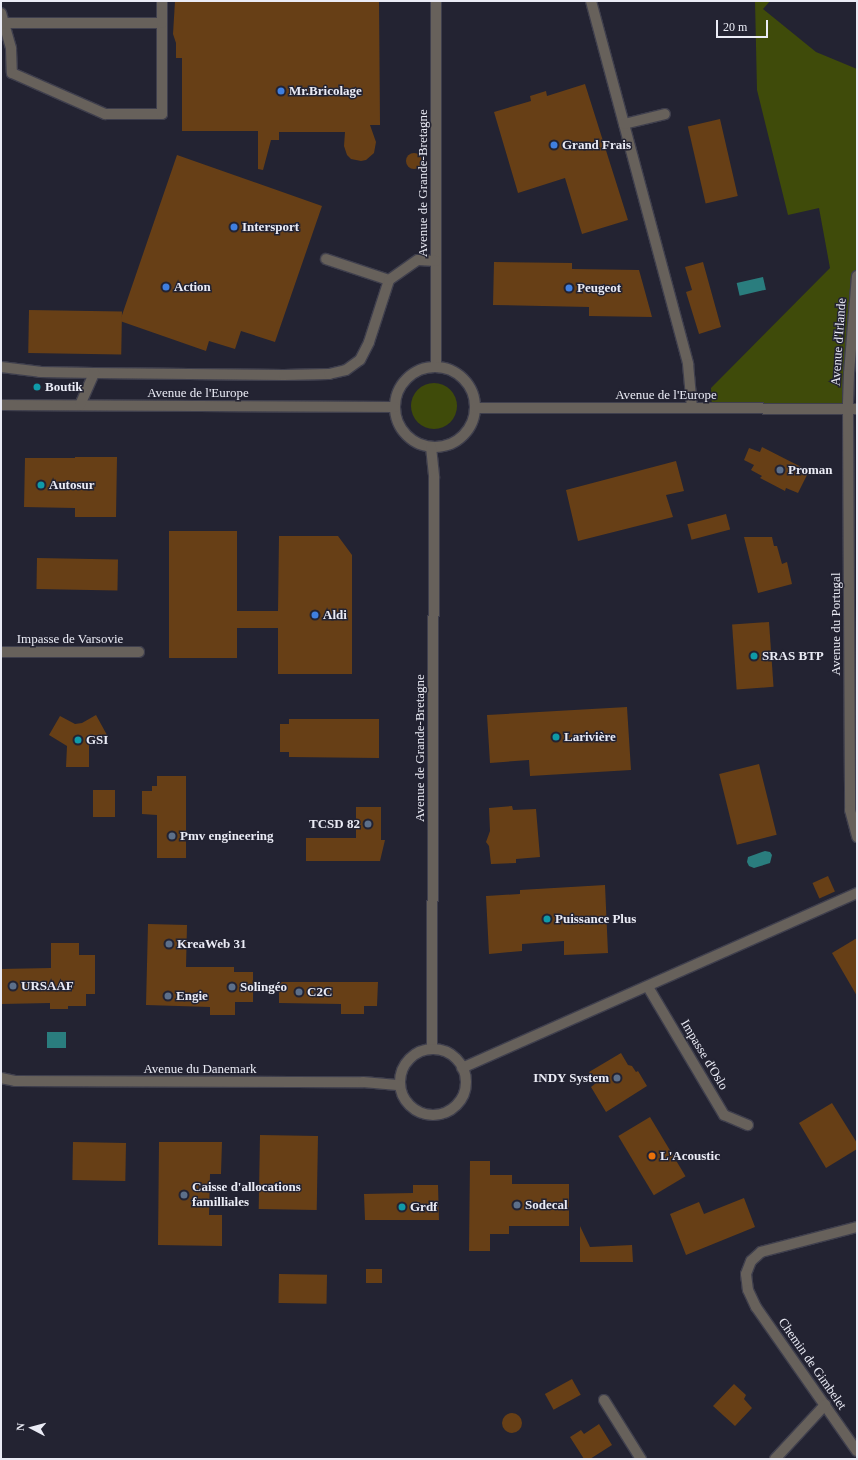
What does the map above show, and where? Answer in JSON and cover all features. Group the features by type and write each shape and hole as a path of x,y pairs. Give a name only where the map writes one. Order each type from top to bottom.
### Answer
{"street":[{"path":"1,13 11,49 12,73 105,114 162,114 162,1"},
{"name":"Avenue de Grande-Bretagne","path":"436,1 436,366"},
{"path":"591,1 688,364 692,408"},
{"path":"3,23 162,23"},
{"path":"624,124 665,114"},
{"path":"326,259 389,280"},
{"path":"1,367 40,372 284,375 329,374 346,370 360,360 369,342 389,280 418,260 436,261"},
{"name":"Avenue d'Irlande","path":"852,409 849,374 857,276"},
{"path":"436,366 448,368 460,374 474,395 475,408 473,421 466,432 456,441 444,446 431,447 419,444 409,438 401,429 396,418 395,407 396,394 402,382 412,373 423,368 436,366"},
{"path":"80,405 94,373"},
{"name":"Avenue de l'Europe","path":"1,405 395,407"},
{"name":"Avenue de l'Europe","path":"475,408 852,409"},
{"name":"Avenue du Portugal","path":"852,409 850,802 857,837"},
{"name":"Avenue de Grande-Bretagne","path":"431,447 434,478 432,1049"},
{"name":"Impasse de Varsovie","path":"1,652 139,652"},
{"path":"462,1068 857,893"},
{"name":"Impasse d'Oslo","path":"648,986 724,1114 748,1125"},
{"path":"432,1049 450,1054 462,1068 465,1078 465,1088 455,1107 446,1112 436,1115 416,1111 408,1104 402,1095 400,1085 403,1067 408,1060 419,1052 432,1049"},
{"name":"Avenue du Danemark","path":"1,1078 15,1081 355,1082 400,1085"},
{"name":"Chemin de Gimbelet","path":"857,1227 761,1252 751,1261 746,1274 748,1290 756,1307 857,1451"},
{"path":"604,1400 641,1459"},
{"path":"775,1459 825,1405"}],"shaded area":[{"path":"755,1 770,1 763,9 816,52 857,69 857,276 848,409 712,408 711,388 830,268 819,208 788,215 757,90"},
{"path":"763,277 766,290 740,296 737,283"},
{"path":"429,383 439,383 447,387 453,393 457,401 457,411 453,419 447,425 439,429 429,429 421,425 415,419 411,411 411,401 415,393 421,387"},
{"path":"765,851 770,852 772,855 770,863 754,868 749,866 747,862 748,857"},
{"path":"47,1032 66,1032 66,1048 47,1048"}],"building":[{"name":"Mr.Bricolage","path":"175,1 379,1 380,125 370,125 376,142 374,153 366,160 361,161 351,159 347,155 344,146 345,132 279,132 279,140 271,140 263,170 258,169 258,131 182,131 182,58 176,58 176,43 173,34"},
{"name":"Grand Frais","path":"585,84 628,220 582,234 565,178 518,193 494,112 531,101 530,96 546,91 547,96"},
{"path":"720,119 738,196 706,203 688,126"},
{"path":"411,153 417,153 422,158 420,167 417,169 411,169 406,164 406,158"},
{"path":"177,155 322,206 275,342 241,331 235,349 209,341 206,351 120,321"},
{"name":"Peugeot","path":"494,262 572,263 572,269 639,270 652,317 589,316 589,307 493,305"},
{"path":"703,262 721,327 699,334 686,292 692,290 685,267"},
{"path":"29,310 122,312 121,355 28,353"},
{"name":"Proman","path":"762,447 809,471 798,493 786,488 785,491 760,478 762,476 751,470 754,465 744,460 749,448 760,452"},
{"path":"117,457 116,517 75,517 75,508 24,507 25,458"},
{"path":"676,461 684,491 666,495 673,517 578,541 566,490"},
{"path":"726,514 730,529 692,540 687,524"},
{"path":"169,531 237,531 237,611 278,611 279,536 338,536 352,555 352,674 278,674 278,628 237,628 237,658 169,658"},
{"path":"744,537 772,537 774,546 777,546 782,564 787,562 792,584 758,593"},
{"path":"37,558 118,559 117,590 36,589"},
{"name":"SRAS BTP","path":"769,622 774,687 737,689 732,625"},
{"name":"Larivière","path":"627,707 631,770 530,776 529,760 490,763 487,715"},
{"name":"GSI","path":"96,715 107,735 89,745 89,767 66,767 67,746 49,735 60,716 75,724 82,723"},
{"path":"289,719 379,719 379,758 289,757 289,752 280,752 280,724 289,724"},
{"path":"759,764 777,835 737,845 719,774"},
{"name":"Pmv engineering","path":"157,776 186,776 186,858 157,858 157,815 142,814 142,791 152,791 152,786 157,786"},
{"path":"93,790 115,790 115,817 93,817"},
{"path":"512,806 513,810 536,809 540,857 516,859 516,863 491,864 489,846 486,842 490,831 489,808"},
{"path":"356,807 381,807 381,840 385,840 380,861 306,861 306,838 356,838"},
{"path":"828,876 835,892 819,898 812,883"},
{"name":"Puissance Plus","path":"605,885 608,953 564,955 564,941 522,944 522,951 489,954 486,896 520,894 520,890"},
{"path":"148,924 187,925 186,967 234,967 234,972 253,972 253,1002 235,1002 235,1015 210,1015 210,1007 146,1005"},
{"path":"857,938 857,996 832,953"},
{"path":"51,943 79,943 79,955 95,955 95,994 86,994 86,1006 68,1006 68,1009 50,1009 50,1003 1,1004 1,969 51,968"},
{"path":"279,982 378,982 377,1006 364,1006 364,1014 341,1014 341,1004 279,1003"},
{"name":"INDY System","path":"621,1053 628,1065 632,1066 636,1072 638,1071 647,1086 606,1112 591,1087 596,1083 589,1072"},
{"path":"832,1103 857,1143 857,1149 826,1168 799,1123"},
{"name":"L'Acoustic","path":"650,1117 686,1176 654,1195 618,1136"},
{"path":"260,1135 318,1136 317,1210 259,1209"},
{"path":"73,1142 126,1143 125,1181 72,1180"},
{"name":"Caisse d'allocations familliales","path":"159,1142 222,1142 221,1174 210,1174 209,1215 222,1215 222,1246 158,1245"},
{"name":"Sodecal","path":"470,1161 490,1161 490,1175 512,1175 512,1184 569,1184 569,1226 509,1226 509,1234 490,1234 490,1251 469,1251"},
{"name":"Grdf","path":"413,1185 438,1185 439,1220 365,1220 364,1194 413,1193"},
{"path":"744,1198 755,1227 686,1255 670,1214 699,1202 704,1214"},
{"path":"580,1226 590,1247 632,1245 633,1262 580,1262"},
{"path":"366,1269 382,1269 382,1283 366,1283"},
{"path":"279,1274 327,1275 326,1304 278,1303"},
{"path":"572,1379 581,1395 554,1410 545,1394"},
{"path":"734,1384 746,1395 744,1399 752,1408 735,1426 713,1406"},
{"path":"512,1413 519,1416 522,1423 519,1430 512,1433 505,1430 502,1423 505,1416"},
{"path":"599,1424 612,1445 590,1459 584,1459 570,1437 581,1430 584,1434"}],"place":[{"name":"Mr.Bricolage","path":"281,91"},
{"name":"Grand Frais","path":"554,145"},
{"name":"Intersport","path":"234,227"},
{"name":"Action","path":"166,287"},
{"name":"Peugeot","path":"569,288"},
{"name":"Boutik","path":"37,387"},
{"name":"Proman","path":"780,470"},
{"name":"Autosur","path":"41,485"},
{"name":"Aldi","path":"315,615"},
{"name":"SRAS BTP","path":"754,656"},
{"name":"Larivière","path":"556,737"},
{"name":"GSI","path":"78,740"},
{"name":"TCSD 82","path":"368,824"},
{"name":"Pmv engineering","path":"172,836"},
{"name":"Puissance Plus","path":"547,919"},
{"name":"KreaWeb 31","path":"169,944"},
{"name":"URSAAF","path":"13,986"},
{"name":"Solingéo","path":"232,987"},
{"name":"C2C","path":"299,992"},
{"name":"Engie","path":"168,996"},
{"name":"INDY System","path":"617,1078"},
{"name":"L'Acoustic","path":"652,1156"},
{"name":"Caisse d'allocations familliales","path":"184,1195"},
{"name":"Sodecal","path":"517,1205"},
{"name":"Grdf","path":"402,1207"}]}
